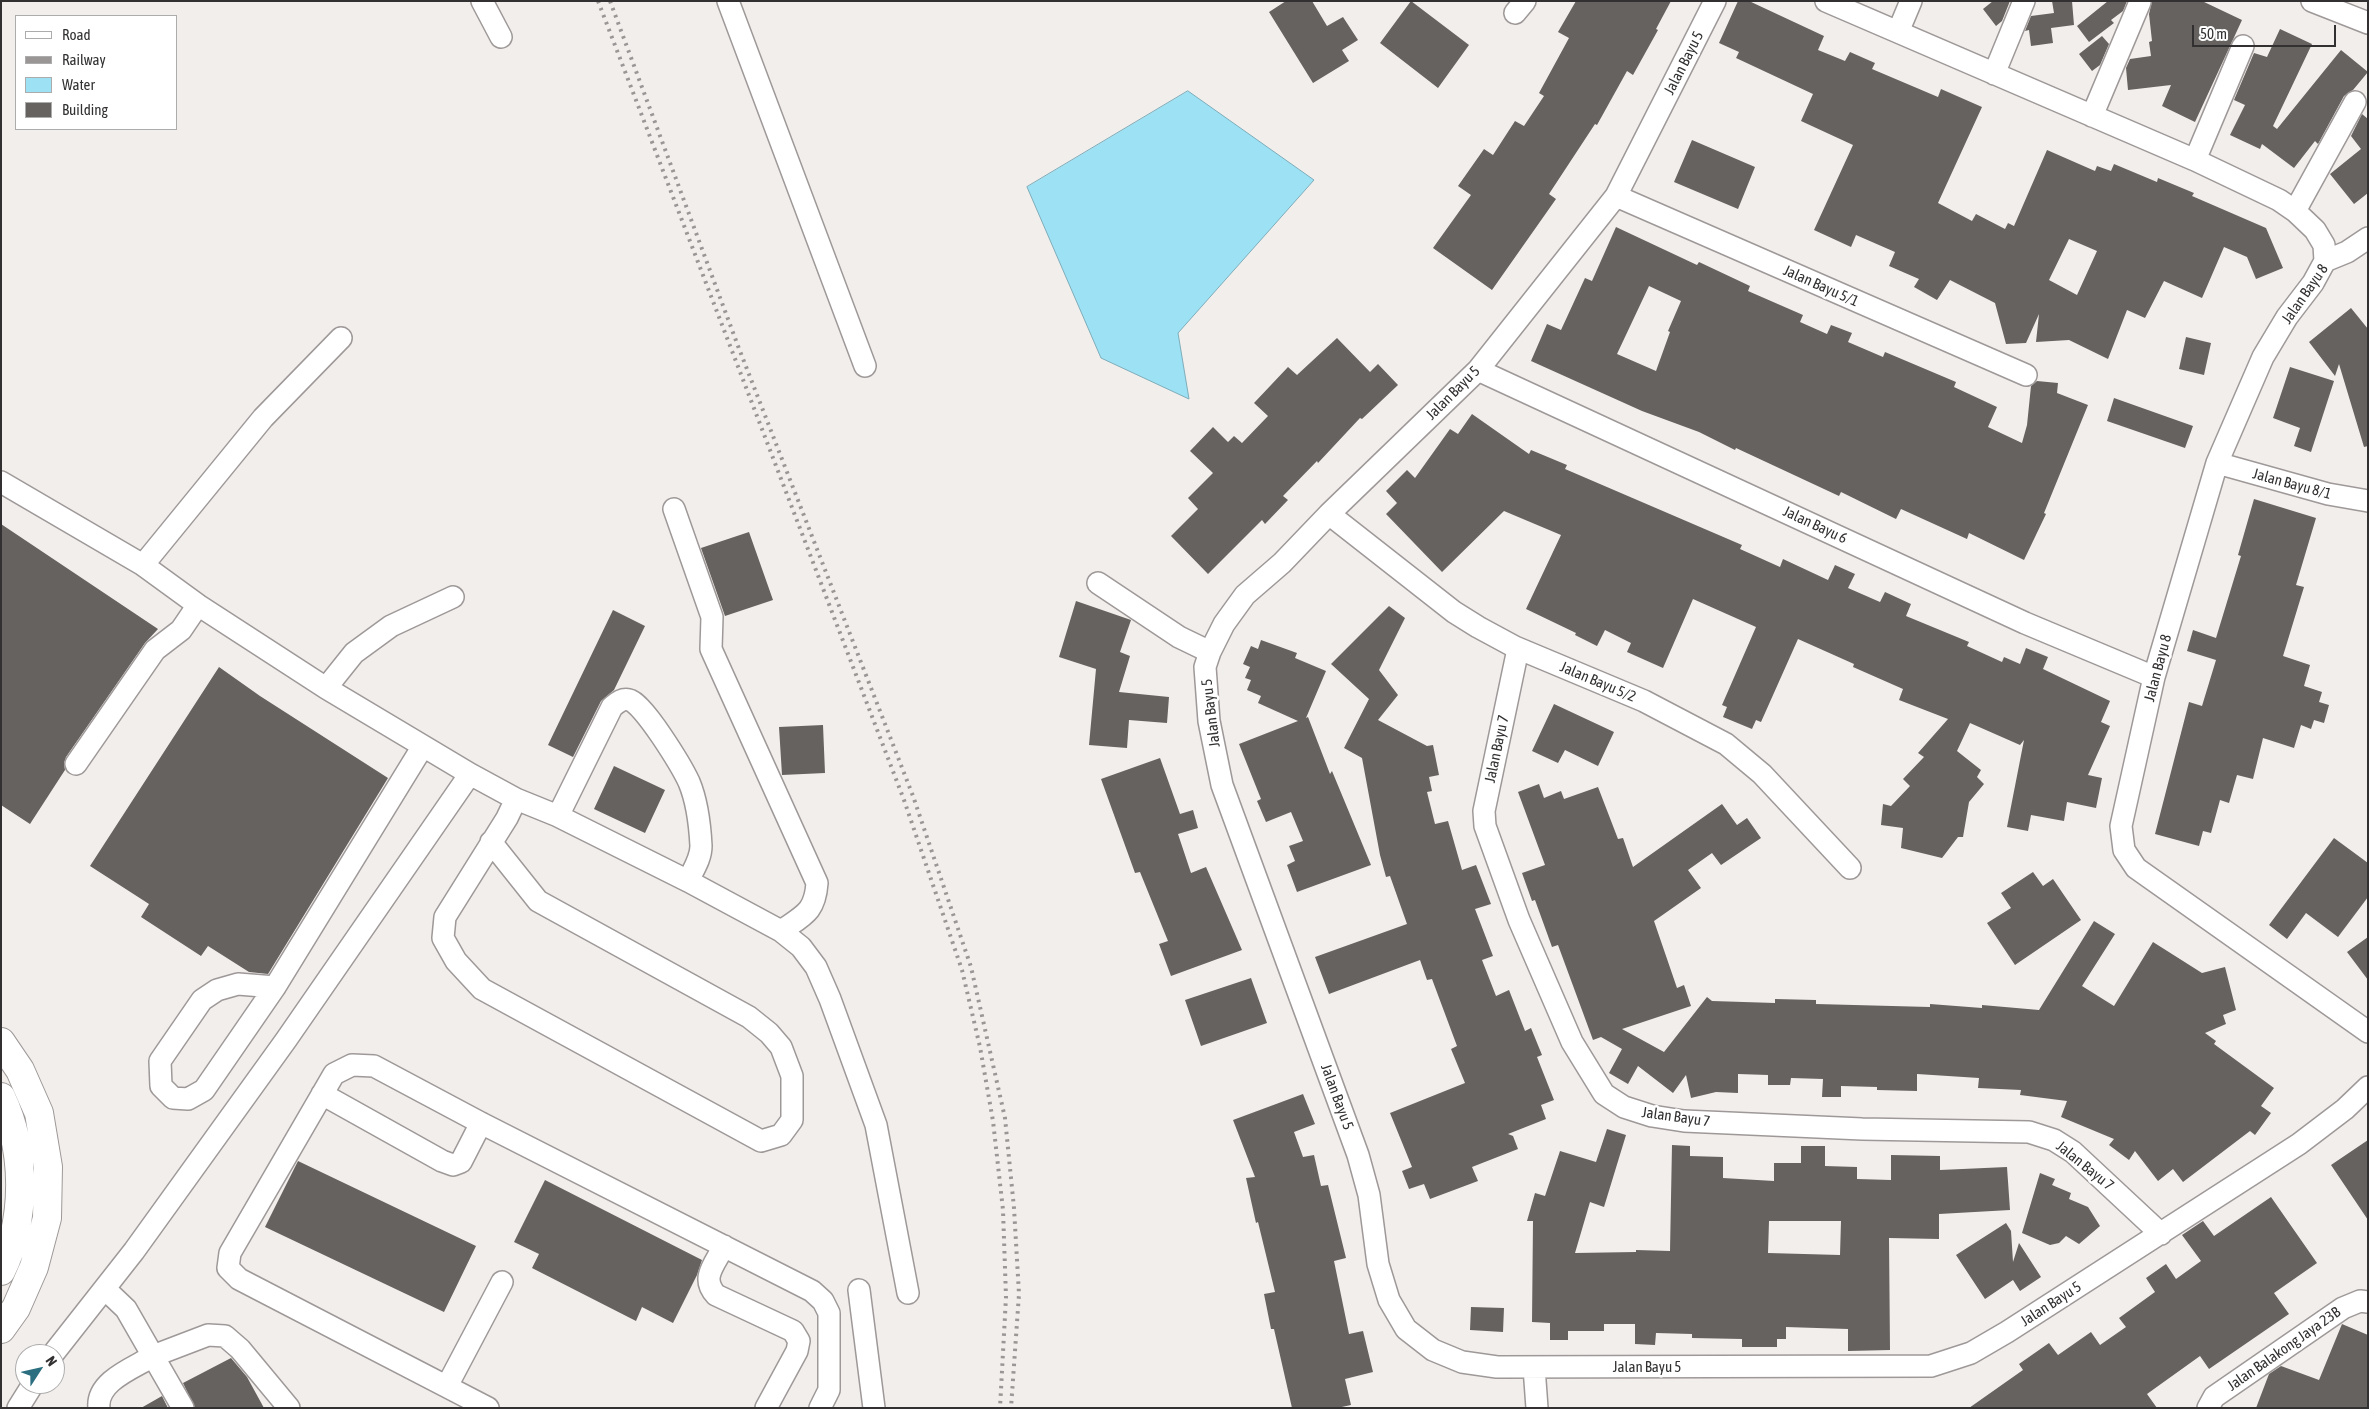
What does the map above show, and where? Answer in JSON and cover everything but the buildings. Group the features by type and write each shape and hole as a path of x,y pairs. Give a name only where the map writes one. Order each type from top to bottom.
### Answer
{"highway":[{"path":"1,1042 20,1070 39,1113 48,1167 47,1218 34,1267 16,1308 1,1329"},
{"path":"1,1097 9,1114 18,1154 20,1184 18,1221 8,1258 1,1271"}],"street":[{"path":"482,1 501,37"},
{"path":"728,1 865,366"},
{"name":"Jalan Bayu 5","path":"1715,1 1616,196 1478,370 1329,514 1282,563 1245,595 1224,624 1205,667 1209,721 1222,785 1358,1155 1368,1196 1378,1264 1389,1300 1406,1329 1433,1350 1462,1362 1497,1367 1931,1366 1970,1353 2007,1332 2299,1144 2345,1109 2368,1088"},
{"path":"1826,1 2195,160 2279,200 2295,211 2315,230 2324,245 2325,261"},
{"path":"1898,32 1911,1"},
{"path":"1994,74 2024,1"},
{"path":"2312,1 2368,23"},
{"path":"2092,116 2140,2"},
{"path":"2195,160 2243,46"},
{"path":"2295,211 2355,102"},
{"name":"Jalan Bayu 5/1","path":"1616,196 2026,375"},
{"name":"Jalan Bayu 8","path":"2368,238 2347,252 2325,261 2313,283 2287,317 2263,356 2217,463 2154,677 2121,826 2124,850 2136,868 2368,1032"},
{"path":"143,565 263,418 341,338"},
{"name":"Jalan Bayu 6","path":"1478,370 2025,623 2154,677"},
{"name":"Jalan Bayu 8/1","path":"2217,463 2328,494 2368,501"},
{"path":"1,482 143,565 198,605 326,688 470,774 516,799 558,816 688,882 781,931 801,947 816,967 830,998 876,1125 908,1293"},
{"path":"674,509 712,617 710,649 817,883 816,900 804,915 781,931"},
{"name":"Jalan Bayu 5/2","path":"1329,514 1454,612 1518,649 1644,701 1726,744 1762,774 1850,868"},
{"path":"1098,583 1179,637 1210,652"},
{"path":"326,688 354,653 391,626 453,597"},
{"path":"76,764 156,650 181,630 198,605"},
{"name":"Jalan Bayu 7","path":"1518,649 1484,811 1485,826 1519,920 1572,1042 1604,1094 1624,1108 1652,1116 1684,1121 1862,1129 2029,1132 2054,1140 2073,1152 2161,1234"},
{"path":"558,816 612,706 620,700 629,700 639,705 650,719 688,781 693,794 701,847 698,862 688,882"},
{"path":"275,987 238,984 216,990 202,1000 160,1060 161,1086 173,1098 188,1099 204,1090 275,987 423,746"},
{"path":"61,1344 105,1289 280,1048 470,774"},
{"path":"491,842 538,901 749,1018 769,1033 781,1047 792,1076 792,1120 781,1135 761,1141 482,989 456,961 443,938 445,916 516,799"},
{"path":"488,1408 239,1279 228,1268 230,1253 334,1074 352,1065 374,1066 481,1123 812,1291 823,1301 829,1313 829,1390 820,1408"},
{"path":"322,1094 442,1161 453,1165 462,1162 481,1123"},
{"path":"724,1246 708,1278 708,1287 716,1295 793,1331 799,1341 797,1351 766,1408"},
{"path":"447,1386 502,1282"},
{"path":"105,1289 126,1309 183,1408"},
{"path":"859,1290 874,1408"},
{"name":"Jalan Balakong Jaya 23B","path":"2208,1408 2214,1397 2343,1308 2360,1301 2368,1302"},
{"path":"99,1408 98,1399 107,1385 153,1356 208,1335 226,1336 240,1349 289,1408"},
{"path":"1534,1367 1537,1408"},
{"path":"18,1408 26,1394"}],"water":[{"path":"1188,91 1314,180 1178,333 1189,399 1101,358 1027,187"}],"railway":[{"path":"598,1 904,800 962,970 980,1047 993,1121 1003,1210 1006,1297 1000,1408"},
{"path":"610,1 738,346 913,796 971,967 1005,1118 1014,1208 1019,1294 1011,1408"}]}
